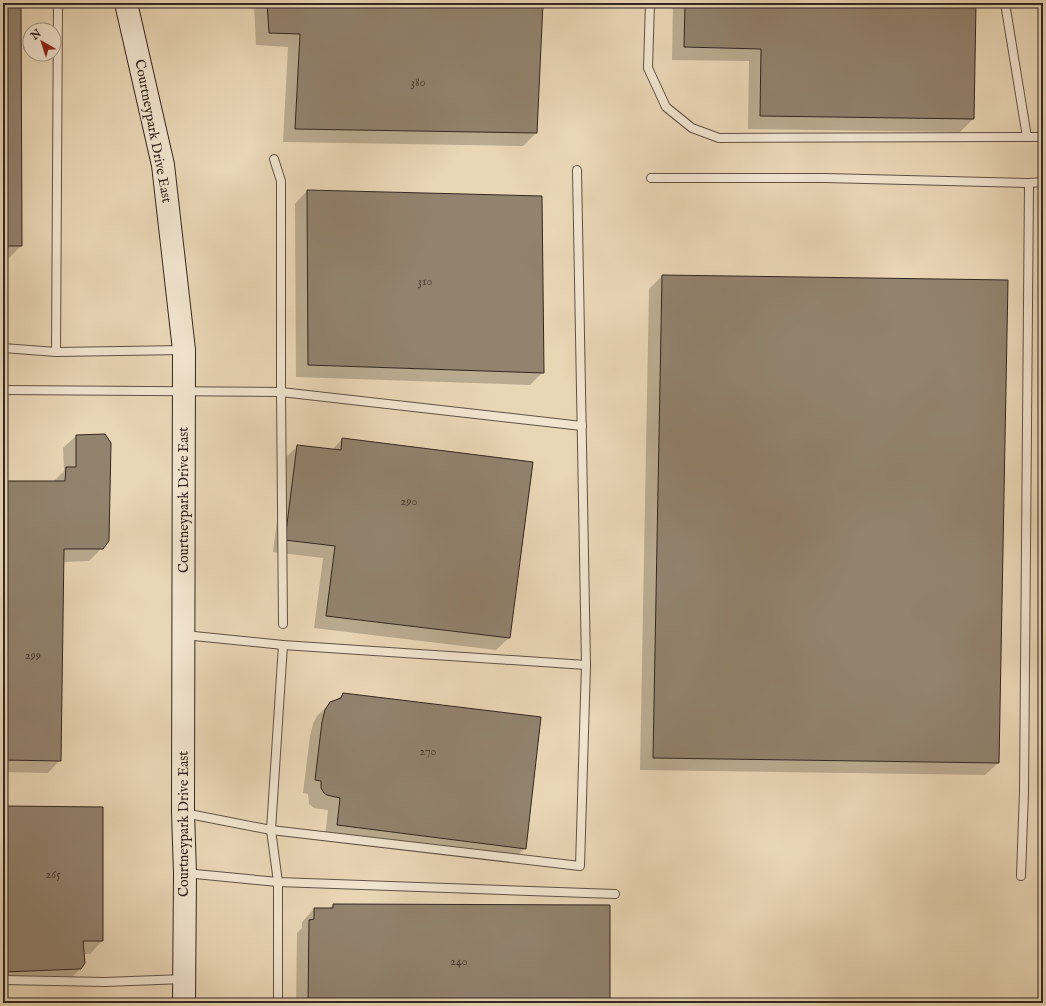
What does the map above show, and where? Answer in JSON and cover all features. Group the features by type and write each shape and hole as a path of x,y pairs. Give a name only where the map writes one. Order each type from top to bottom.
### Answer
{"main road":[{"name":"Courtneypark Drive East","path":"126,3 163,165 184,350 184,1003"}],"lane":[{"path":"56,352 58,3"},
{"path":"650,3 648,68 666,107 692,128 719,138 1043,137"},
{"path":"1005,3 1027,136"},
{"path":"274,159 282,180 281,392 283,624"},
{"path":"183,813 271,830 580,866 586,665 577,170"},
{"path":"652,178 825,178 1028,183 1043,182"},
{"path":"1021,876 1024,791 1028,183"},
{"path":"3,348 56,352 184,350"},
{"path":"3,390 281,392 582,426"},
{"path":"183,635 283,645 586,665"},
{"path":"278,1003 278,882 271,830 283,645"},
{"path":"185,873 278,882 616,894"},
{"path":"3,980 105,982 184,979"}],"building":[{"path":"3,3 20,3 21,8 22,246 3,246"},
{"path":"267,3 543,3 537,133 295,129 300,34 269,33"},
{"path":"685,3 976,3 974,119 760,116 761,49 684,47"},
{"path":"307,190 542,196 544,373 308,365"},
{"path":"662,275 1008,280 999,763 653,758"},
{"path":"105,434 111,443 109,541 103,549 64,549 61,761 3,760 3,481 65,481 66,467 76,467 76,435"},
{"path":"342,438 533,462 510,638 326,616 335,546 285,540 297,445 341,450"},
{"path":"343,693 541,717 526,849 337,825 340,798 324,793 321,788 321,781 315,780 322,722 325,710 330,702 341,698"},
{"path":"3,806 103,807 103,941 83,941 85,963 81,969 3,972"},
{"path":"333,904 610,905 610,1003 308,1003 309,920 314,919 314,908 333,908"},
{"path":"664,999 942,1003 665,1003"}]}
